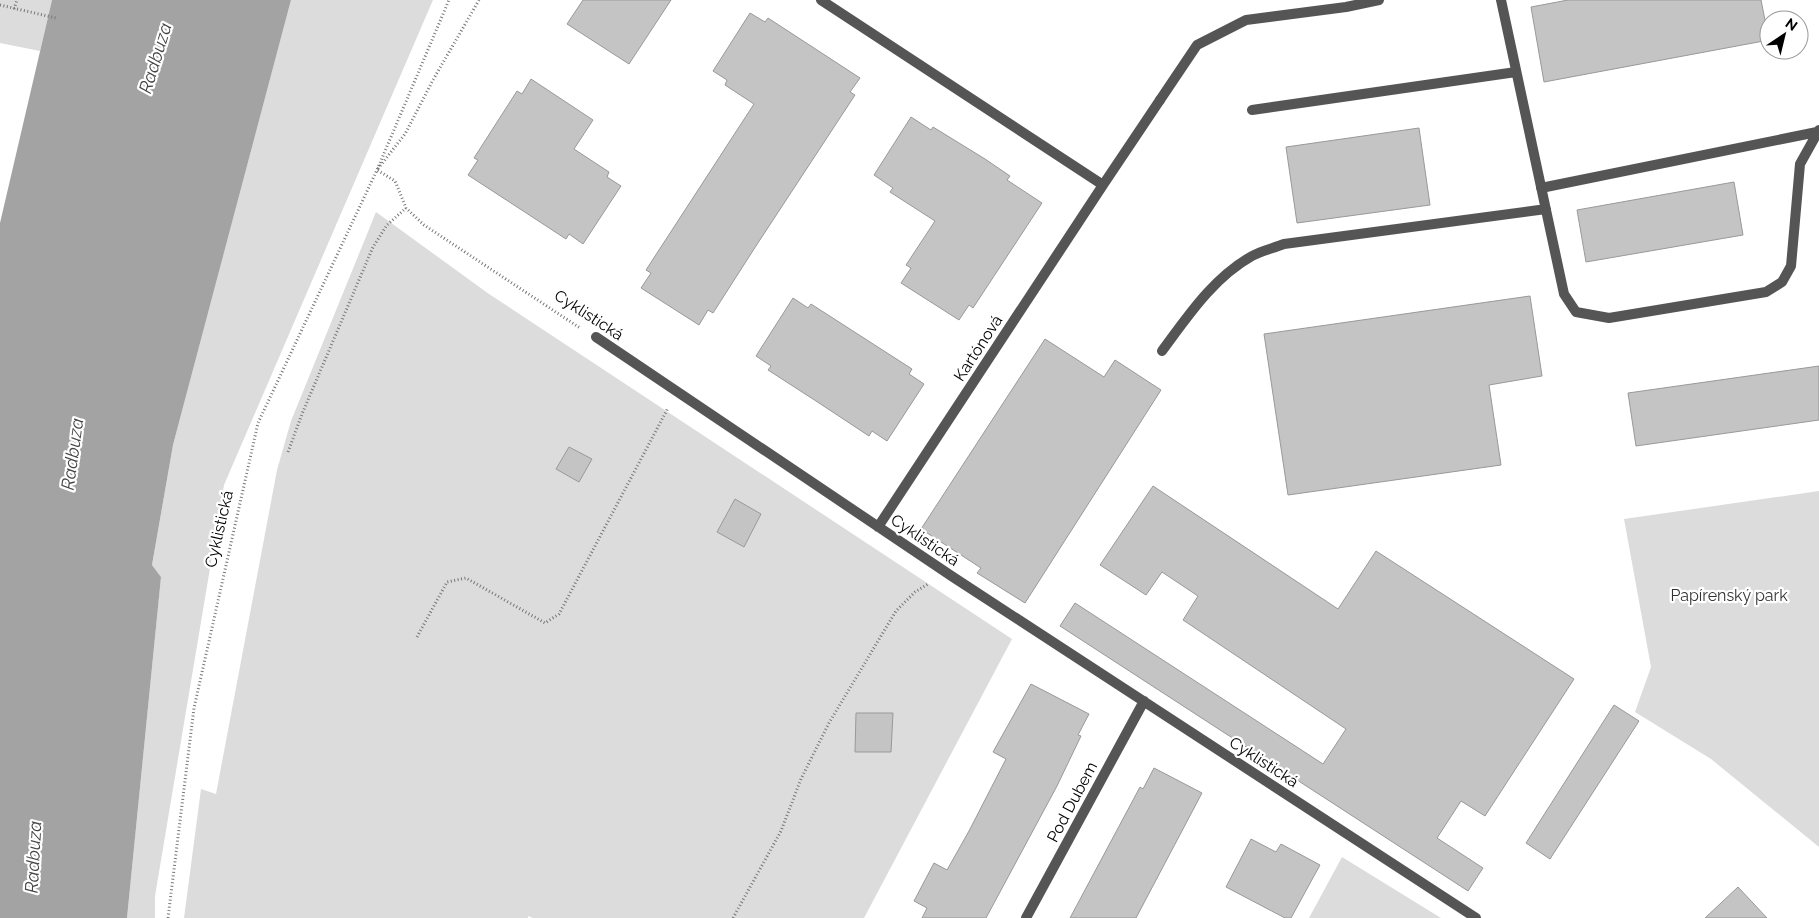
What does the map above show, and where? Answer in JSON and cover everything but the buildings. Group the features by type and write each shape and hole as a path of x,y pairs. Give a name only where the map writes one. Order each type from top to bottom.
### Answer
{"street":[{"path":"821,0 1103,185"},
{"name":"Kartónová","path":"878,527 1197,45 1246,20 1346,3 1379,0"},
{"path":"1501,0 1564,294 1576,312 1609,318 1766,292 1782,282 1791,266 1800,164 1818,131"},
{"path":"1252,110 1516,72"},
{"path":"1541,188 1818,131"},
{"path":"1162,350 1202,297 1225,274 1252,256 1284,244 1546,208"},
{"name":"Cyklistická","path":"596,337 953,577 1476,918"},
{"name":"Pod Dubem","path":"1026,918 1144,701"}],"path":[{"path":"14,9 17,0"},
{"name":"Cyklistická","path":"168,918 194,708 258,423 377,170 449,0"},
{"path":"377,170 405,134 433,80 479,0"},
{"path":"0,5 56,18"},
{"name":"Cyklistická","path":"377,170 396,181 406,208 424,225 596,337"},
{"path":"288,452 302,414 373,247 387,225 406,208"},
{"path":"417,637 447,582 466,578 545,623 559,614 669,405"},
{"path":"733,918 781,831 801,779 829,723 896,612 914,592 925,585 953,577"}],"green space":[{"path":"0,0 52,0 40,51 0,43"},
{"path":"291,0 433,0 224,485 155,896 155,918 127,918 161,577 152,565 173,445"},
{"path":"376,212 489,294 1012,639 864,918 533,918 528,916 528,918 184,918 201,789 216,794 277,470 291,421"},
{"name":"Papírenský park","path":"1819,491 1819,847 1711,759 1635,712 1651,667 1624,519"},
{"path":"1342,857 1441,918 1309,918"}],"water":[{"name":"Radbuza","path":"52,0 291,0 173,445 152,565 161,577 127,918 0,918 0,223"}]}
